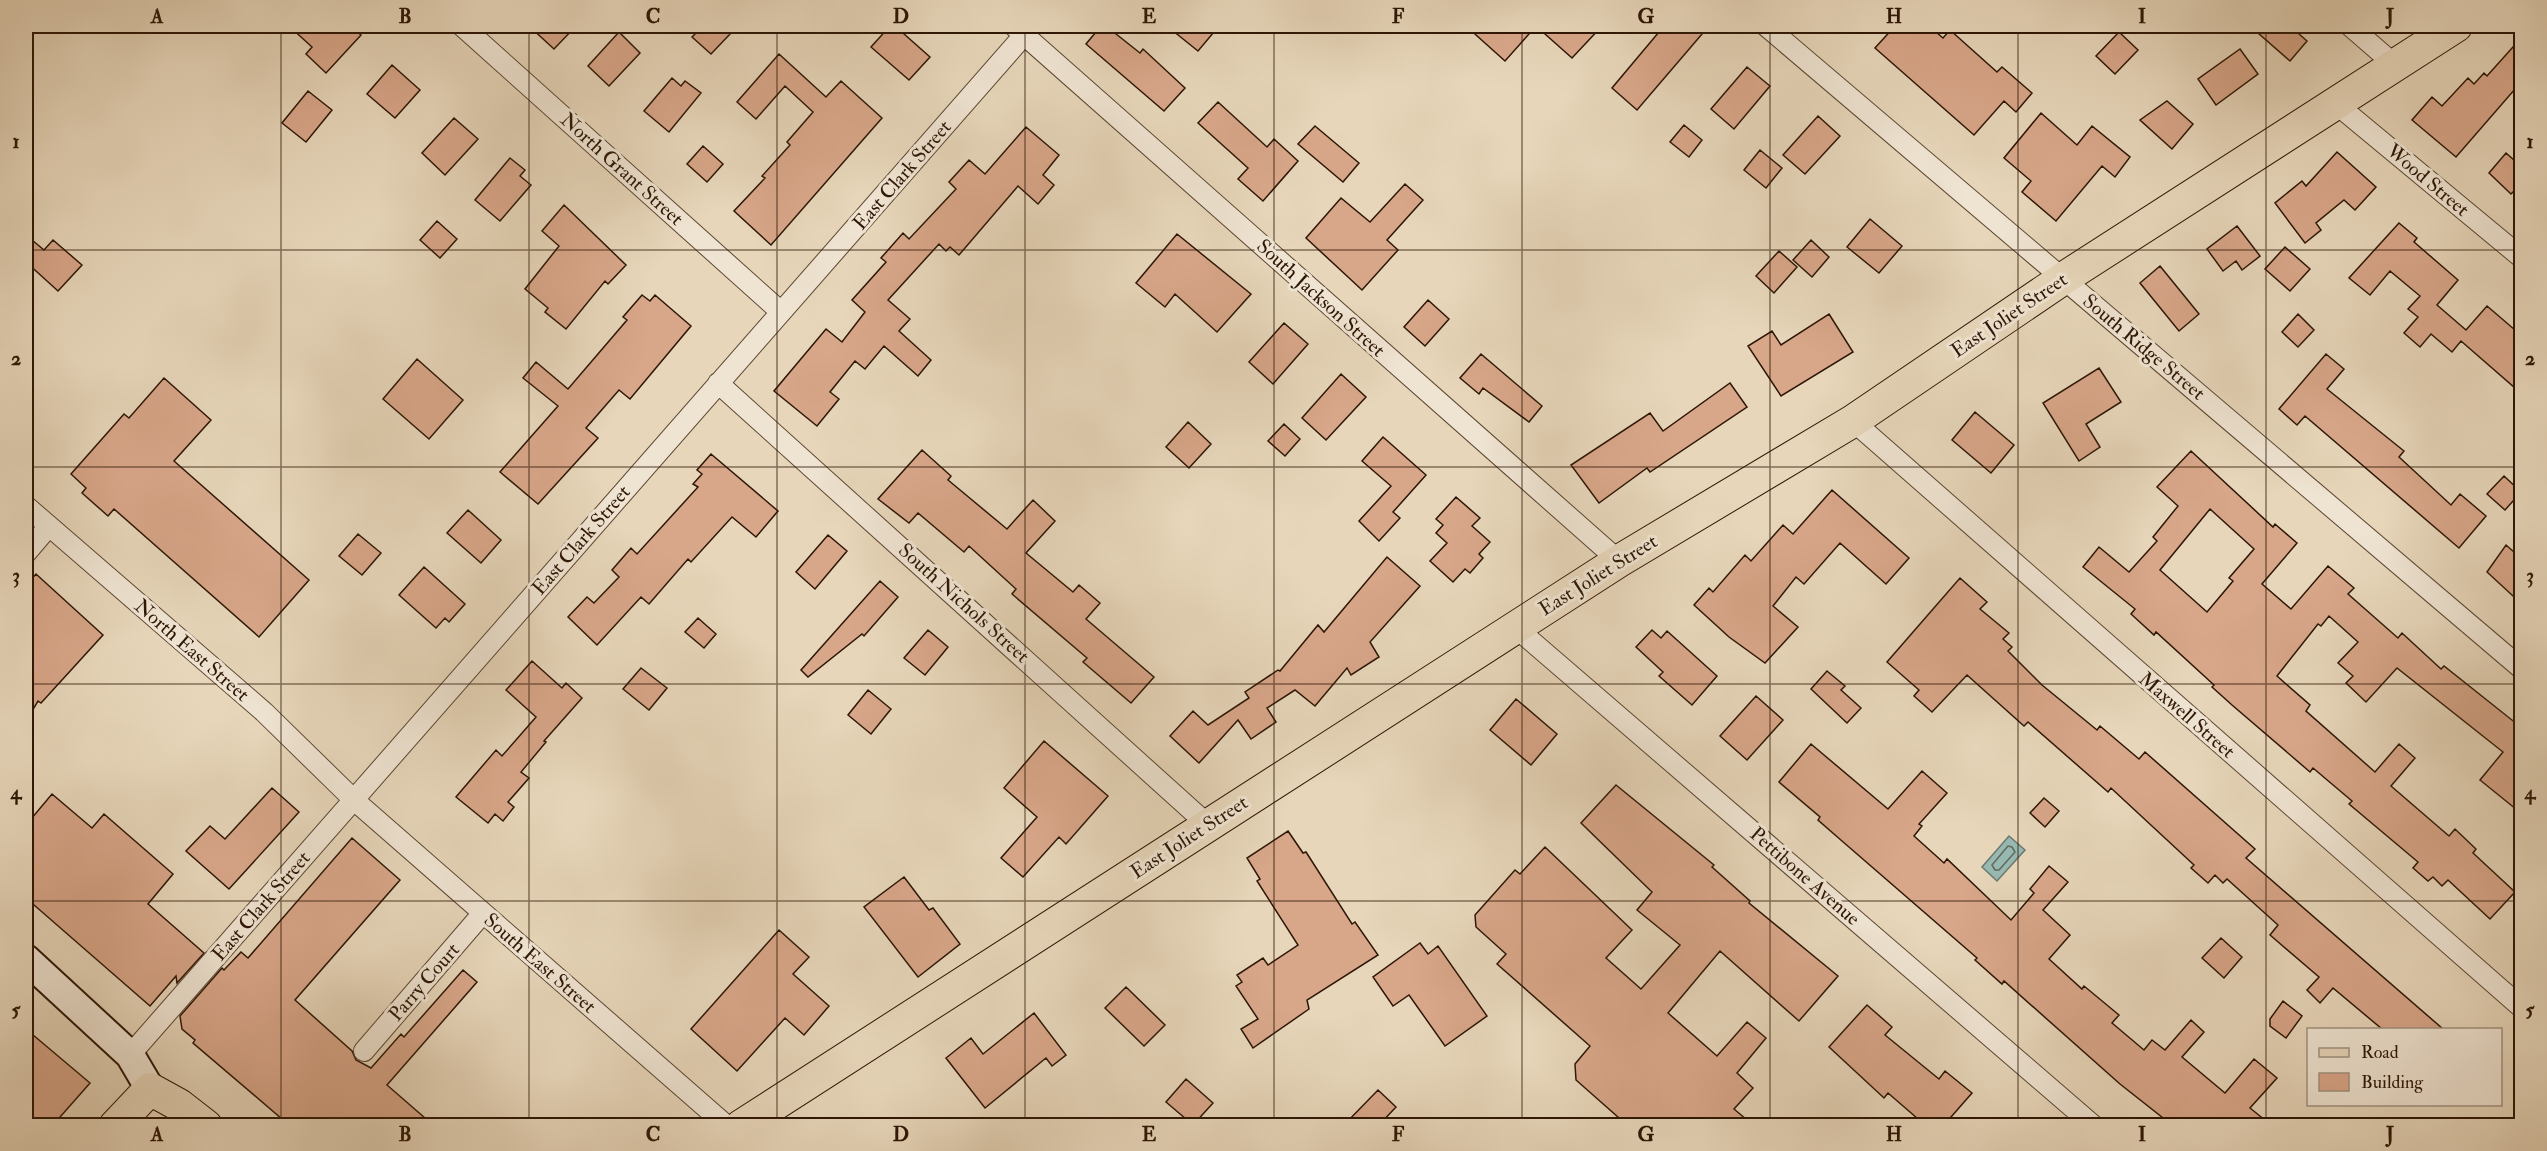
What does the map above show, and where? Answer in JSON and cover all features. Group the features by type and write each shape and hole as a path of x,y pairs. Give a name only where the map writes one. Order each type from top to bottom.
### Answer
{"main road":[{"name":"East Joliet Street","path":"741,1125 1619,561 1853,421 2064,278 2456,26"},
{"path":"26,959 130,1055 150,1089 185,1109 206,1125"},
{"path":"115,1125 150,1089"}],"street":[{"name":"North Grant Street","path":"462,26 782,312"},
{"name":"South Ridge Street","path":"1766,26 2522,669"},
{"path":"2350,26 2395,65"},
{"name":"East Clark Street","path":"130,1055 782,312 1023,28"},
{"name":"South Jackson Street","path":"1023,28 1619,561"},
{"name":"Wood Street","path":"2335,103 2522,258"},
{"name":"South Nichols Street","path":"718,383 1208,825"},
{"name":"Maxwell Street","path":"1853,421 2522,1008"},
{"name":"North East Street","path":"26,506 264,712 354,800"},
{"path":"26,553 49,526"},
{"name":"Pettibone Avenue","path":"1515,627 2094,1125"},
{"name":"South East Street","path":"354,800 727,1125"},
{"name":"Parry Court","path":"364,1051 483,913"}],"water":[{"path":"2009,836 2025,850 1997,881 1982,867"}],"building":[{"path":"289,26 350,26 361,35 326,73 306,54 312,47"},
{"path":"529,26 576,26 554,49"},
{"path":"703,26 721,26 730,34 711,54 692,37"},
{"path":"890,26 895,26 930,57 909,80 871,47"},
{"path":"1101,26 1106,26 1140,53 1143,49 1185,88 1164,111 1086,44"},
{"path":"1167,26 1219,26 1198,51"},
{"path":"1466,26 1536,26 1505,61"},
{"path":"1536,26 1602,26 1572,58"},
{"path":"1664,26 1693,26 1702,34 1637,110 1612,88"},
{"path":"1895,26 1929,26 1943,38 1950,30 1997,72 2002,67 2032,93 2016,112 2004,101 1974,135 1875,48"},
{"path":"2250,26 2290,26 2307,41 2290,61"},
{"path":"619,32 640,53 609,86 588,66"},
{"path":"2119,32 2138,50 2115,74 2096,56"},
{"path":"2522,37 2522,81 2456,157 2412,120 2432,97 2442,106 2468,78 2474,84 2484,73 2487,76"},
{"path":"2240,49 2258,74 2216,105 2198,79"},
{"path":"779,54 826,97 841,81 882,118 771,245 734,211 765,178 762,176 790,145 787,142 813,112 785,86 756,119 737,102"},
{"path":"392,65 420,90 395,118 367,94"},
{"path":"1747,67 1770,86 1734,129 1711,109"},
{"path":"672,78 681,86 685,81 701,93 669,132 644,111"},
{"path":"308,91 332,110 306,142 282,123"},
{"path":"2167,101 2193,124 2172,149 2140,120"},
{"path":"1218,102 1267,147 1274,139 1298,161 1263,201 1238,179 1248,168 1198,123"},
{"path":"2041,113 2077,145 2092,126 2130,157 2115,177 2102,166 2056,221 2022,192 2031,181 2004,158"},
{"path":"1818,116 1840,136 1805,174 1783,155"},
{"path":"454,118 478,139 445,175 422,153"},
{"path":"1684,125 1702,140 1689,157 1670,142"},
{"path":"1315,126 1359,163 1343,182 1298,144"},
{"path":"1026,127 1059,155 1043,175 1054,185 1038,204 1018,186 959,255 950,247 946,251 939,244 888,300 910,319 899,331 931,360 918,376 884,346 865,369 855,361 830,392 839,399 817,426 774,391 826,329 842,342 865,312 852,300 886,262 881,258 903,233 909,239 956,189 949,182 969,160 985,174"},
{"path":"703,146 723,164 707,182 687,164"},
{"path":"1760,150 1782,168 1766,188 1744,170"},
{"path":"2337,152 2376,187 2355,210 2344,200 2316,223 2321,230 2305,243 2275,203 2302,181 2306,186"},
{"path":"2506,153 2522,167 2522,183 2511,194 2489,173"},
{"path":"510,158 525,170 520,176 531,185 500,221 475,200"},
{"path":"1405,184 1423,200 1387,240 1398,250 1362,290 1306,238 1341,198 1370,222"},
{"path":"564,205 626,265 608,284 605,281 566,329 545,312 548,308 525,289 559,246 542,231"},
{"path":"1870,219 1902,246 1879,273 1847,247"},
{"path":"437,221 457,239 440,258 420,240"},
{"path":"2399,223 2417,238 2414,242 2458,280 2437,305 2466,330 2487,306 2522,336 2522,394 2461,341 2452,352 2431,334 2420,347 2404,333 2418,317 2408,309 2420,296 2390,271 2370,295 2349,278"},
{"path":"2237,226 2260,256 2242,270 2236,261 2223,271 2207,249"},
{"path":"1177,234 1251,294 1217,332 1175,294 1165,307 1136,283"},
{"path":"26,235 44,250 53,240 82,265 58,291 26,262"},
{"path":"1811,240 1829,257 1812,277 1793,260"},
{"path":"2285,247 2310,269 2290,291 2265,269"},
{"path":"1779,251 1797,267 1774,293 1756,276"},
{"path":"2160,266 2199,314 2179,331 2140,283"},
{"path":"642,295 650,301 655,295 691,326 630,399 619,390 586,428 598,438 538,504 500,472 558,406 523,378 536,362 568,389 627,320 623,317"},
{"path":"1428,300 1449,319 1425,346 1404,327"},
{"path":"1829,314 1853,352 1781,396 1748,346 1772,331 1781,345"},
{"path":"2298,314 2314,330 2298,347 2282,332"},
{"path":"1284,323 1308,344 1273,384 1249,362"},
{"path":"1481,354 1542,406 1529,422 1483,388 1479,394 1460,378"},
{"path":"2326,354 2344,369 2327,389 2404,451 2399,457 2451,505 2460,494 2486,516 2459,548 2305,416 2297,425 2279,409"},
{"path":"417,359 463,400 429,439 383,399"},
{"path":"2099,368 2121,402 2086,424 2100,447 2079,461 2043,403"},
{"path":"1341,374 1366,397 1326,440 1302,418"},
{"path":"164,378 211,420 174,461 309,580 259,637 114,509 108,516 82,493 86,488 71,474 124,414 129,418"},
{"path":"1730,383 1747,407 1650,472 1647,468 1599,503 1571,465 1650,413 1663,431"},
{"path":"1975,412 2014,445 1991,473 1952,440"},
{"path":"1188,422 1211,444 1189,468 1166,447"},
{"path":"1284,424 1300,439 1285,456 1268,441"},
{"path":"1383,437 1426,475 1393,512 1400,518 1379,541 1359,521 1391,486 1362,461"},
{"path":"922,450 951,476 948,480 1007,529 1033,500 1055,521 1026,553 1073,592 1079,585 1100,603 1086,619 1154,677 1131,703 1083,662 1087,658 1012,594 1016,589 969,546 964,552 918,513 909,523 878,499"},
{"path":"2191,451 2273,527 2275,524 2297,543 2262,584 2291,609 2328,566 2354,588 2348,594 2398,638 2402,633 2441,669 2444,666 2522,728 2522,814 2480,780 2503,752 2397,668 2366,702 2346,683 2353,676 2338,663 2358,642 2329,616 2321,626 2318,624 2277,676 2310,705 2306,711 2375,772 2399,744 2415,758 2391,786 2449,836 2455,829 2476,849 2473,853 2515,892 2490,919 2448,880 2442,886 2433,877 2428,881 2413,868 2418,862 2349,804 2352,801 2313,768 2310,772 2232,705 2212,687 2214,685 2156,632 2154,635 2131,614 2135,609 2083,567 2099,547 2129,572 2157,541 2153,537 2178,506 2157,487","holes":["2210,509 2254,549 2229,578 2233,581 2207,612 2160,570"]},
{"path":"711,454 778,511 756,537 732,517 691,562 688,559 649,604 641,597 597,645 568,617 587,597 594,603 619,577 612,570 631,548 637,554 698,487 693,484 702,474 697,470"},
{"path":"2504,476 2521,492 2505,510 2487,494"},
{"path":"1832,490 1909,558 1886,584 1840,543 1804,584 1796,577 1773,606 1798,627 1765,663 1729,637 1694,605 1709,588 1713,592 1745,555 1751,561 1783,525 1793,534"},
{"path":"1456,497 1480,518 1472,526 1490,542 1479,554 1483,558 1470,573 1465,569 1453,582 1430,561 1447,543 1436,533 1443,525 1436,519"},
{"path":"468,510 501,540 481,563 447,533"},
{"path":"358,534 381,553 362,575 339,556"},
{"path":"828,535 847,551 815,589 796,572"},
{"path":"2506,545 2522,559 2522,586 2513,596 2487,572"},
{"path":"1387,557 1420,586 1370,642 1379,657 1351,675 1347,668 1315,706 1295,690 1267,708 1276,722 1251,739 1238,720 1199,763 1170,736 1193,711 1208,725 1249,698 1245,692 1278,670 1280,671 1318,625 1324,632"},
{"path":"424,567 465,604 449,622 445,618 436,628 399,595"},
{"path":"36,574 103,635 41,703 38,701 26,721 26,585"},
{"path":"1960,578 1987,602 1980,609 2009,633 2003,639 2012,647 2008,651 2042,685 2097,730 2100,726 2139,759 2145,752 2255,849 2246,858 2442,1028 2381,1028 2333,988 2320,1003 2307,990 2319,977 2270,935 2278,925 2227,879 2223,883 2215,875 2208,883 2191,868 2194,865 2111,788 2108,792 2028,722 2024,726 1967,675 1932,712 1914,696 1919,690 1887,662"},
{"path":"880,581 898,597 864,636 862,634 808,677 801,670"},
{"path":"698,618 716,634 704,648 685,632"},
{"path":"928,630 948,647 925,675 904,658"},
{"path":"1652,630 1661,638 1667,631 1717,676 1692,705 1659,676 1663,672 1636,647"},
{"path":"532,661 562,688 566,683 582,698 544,741 546,742 521,772 529,778 508,802 514,807 503,821 495,814 488,823 456,797 496,750 502,756 536,717 506,690"},
{"path":"641,668 667,688 649,710 623,689"},
{"path":"1827,671 1845,686 1841,690 1861,708 1847,723 1811,689"},
{"path":"868,690 891,709 871,734 848,715"},
{"path":"1756,696 1783,720 1747,760 1720,736"},
{"path":"1516,699 1557,734 1531,765 1490,730"},
{"path":"1044,741 1108,796 1066,844 1059,837 1023,877 1001,858 1037,817 1004,788"},
{"path":"1811,744 1888,809 1922,771 1947,793 1919,824 1922,826 1914,836 1944,863 1947,859 2011,920 2034,893 2030,889 2049,866 2068,882 2043,910 2070,935 2049,959 2082,989 2084,986 2119,1015 2112,1023 2144,1050 2152,1040 2165,1050 2191,1020 2204,1032 2182,1057 2225,1093 2254,1059 2277,1078 2250,1108 2271,1125 2172,1125 2120,1084 2004,981 2002,984 1975,960 1977,958 1818,820 1820,817 1779,782"},
{"path":"1616,785 1714,865 1712,867 1750,901 1749,903 1838,976 1799,1021 1720,951 1668,1013 1717,1056 1747,1022 1766,1038 1737,1073 1753,1088 1734,1109 1753,1125 1627,1125 1576,1080 1575,1064 1590,1046 1497,964 1506,954 1476,927 1475,915 1515,870 1520,874 1545,847 1632,930 1606,958 1641,989 1680,945 1637,910 1652,892 1581,823"},
{"path":"272,788 299,812 229,889 186,851 210,826 225,839"},
{"path":"52,794 92,828 104,814 173,874 148,904 204,953 177,983 176,976 150,1006 26,898 26,825"},
{"path":"2044,798 2059,811 2045,827 2030,813"},
{"path":"1288,831 1303,853 1306,852 1352,924 1355,922 1378,955 1307,1000 1309,1009 1253,1048 1241,1029 1258,1019 1236,986 1242,982 1237,975 1263,958 1268,965 1298,945 1257,881 1260,879 1247,858"},
{"path":"352,838 400,880 295,1000 352,1051 356,1060 371,1068 401,1034 404,1037 463,970 477,982 387,1085 433,1125 289,1125 193,1043 195,1040 182,1029 180,1016 222,968 224,970 241,952 248,958"},
{"path":"904,877 929,910 933,908 960,944 918,977 864,907"},
{"path":"779,930 809,957 793,974 829,1006 804,1035 785,1018 737,1071 691,1029"},
{"path":"2221,938 2242,957 2224,978 2202,958"},
{"path":"1420,943 1428,954 1438,946 1487,1016 1445,1046 1409,995 1393,1006 1373,977"},
{"path":"1126,987 1165,1025 1144,1046 1105,1008"},
{"path":"2283,1001 2302,1016 2286,1038 2270,1026 2270,1019"},
{"path":"1867,1005 1892,1027 1885,1035 1939,1079 1945,1071 1972,1093 1944,1125 1925,1125 1888,1093 1884,1098 1829,1047"},
{"path":"1034,1013 1066,1055 1052,1066 1046,1058 985,1108 946,1058 971,1038 983,1054"},
{"path":"26,1029 90,1083 53,1125 26,1125"},
{"path":"1186,1079 1213,1103 1193,1125 1166,1102"},
{"path":"1378,1090 1396,1107 1379,1125 1344,1125"}]}
